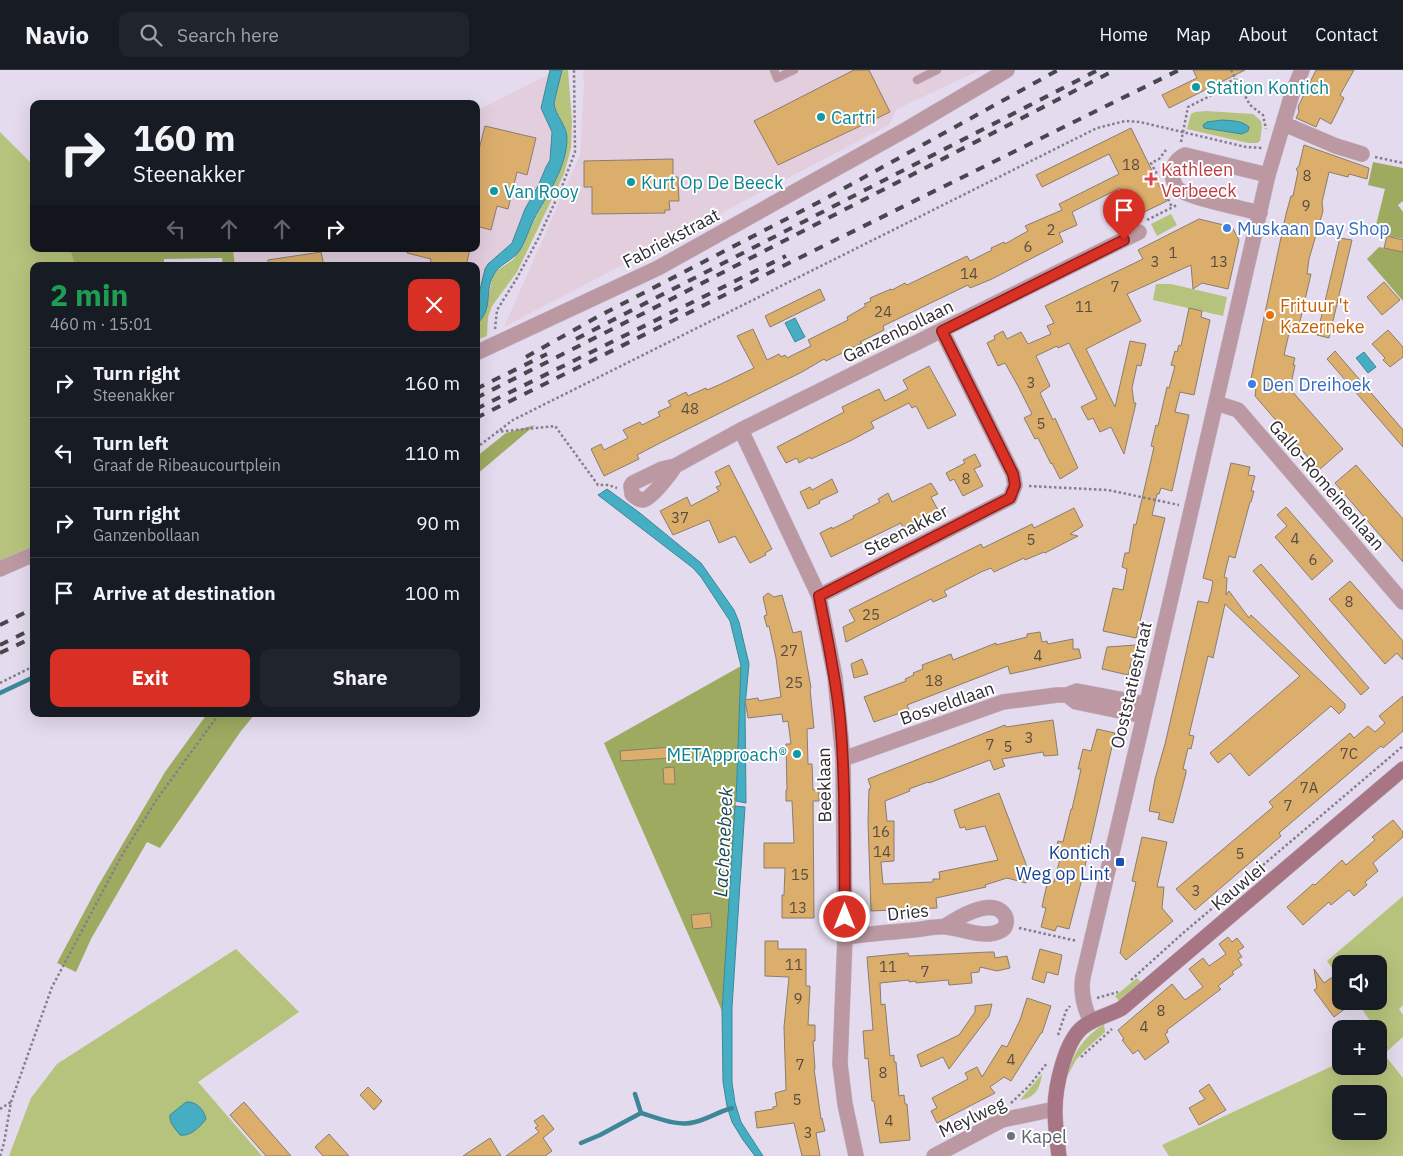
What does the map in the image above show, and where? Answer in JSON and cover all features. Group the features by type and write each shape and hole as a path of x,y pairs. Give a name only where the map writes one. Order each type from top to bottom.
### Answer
{"street":[{"name":"Fabriekstraat","path":"480,351 658,268 907,129 1006,70"},
{"name":"Ooststatiestraat","path":"1091,1022 1089,1000 1081,985 1268,175 1292,94 1302,70"},
{"path":"1289,126 1336,146 1362,154"},
{"path":"1260,213 1195,196 1176,188 1172,176 1174,164 1185,155 1268,175"},
{"name":"Ganzenbollaan","path":"630,486 654,472 675,466 741,430 1139,232"},
{"path":"942,331 1013,474 1012,492"},
{"name":"Gallo-Romeinenlaan","path":"1216,403 1238,410 1403,602"},
{"name":"Beeklaan","path":"741,430 819,596 835,677 843,759 845,937 840,1064 845,1104 856,1156"},
{"name":"Steenakker","path":"819,596 1012,492"},
{"path":"0,569 30,556"},
{"name":"Bosveldlaan","path":"843,759 1003,702 1067,695 1076,702 1145,710"},
{"name":"Kauwlei","path":"1091,1022 1122,1008 1403,769"},
{"name":"Dries","path":"845,937 944,927 982,933 1001,931 1006,925 1006,916 998,909 974,910 944,927"},
{"path":"1059,1156 1055,1109 1056,1097 1068,1049 1077,1033 1091,1022"},
{"name":"Meylweg","path":"934,1156 1002,1120 1055,1109"}],"lane":[{"path":"774,70 777,78 794,70"},
{"path":"917,80 937,70"}],"path":[{"path":"496,343 494,325 497,310 538,239 561,189 575,152 574,70"},
{"path":"1231,70 1250,104 1263,115 1267,131"},
{"path":"1180,144 1188,108 1210,96 1218,87 1235,79"},
{"path":"480,445 513,420 548,402 1097,128 1117,123 1132,122 1183,132 1246,148 1266,148 1277,145"},
{"path":"1160,181 1151,163 1159,159 1172,146"},
{"path":"1362,154 1403,163"},
{"path":"1139,232 1144,222 1195,196"},
{"path":"1168,198 1172,207"},
{"path":"495,432 555,426 598,485 608,484 614,488 630,486"},
{"path":"1012,492 1108,490 1191,508"},
{"path":"0,683 30,668"},
{"path":"0,1156 11,1102 52,988 121,858 158,799 217,717"},
{"path":"1130,981 1182,934 1403,746"},
{"path":"1006,925 1091,944"},
{"path":"1058,1035 1066,1011 1072,1004 1112,995 1124,987"},
{"path":"1077,1062 1110,1031"},
{"path":"1009,1105 1029,1086 1050,1060"},
{"path":"0,1109 11,1102"}],"shaded area":[{"path":"583,70 980,70 897,109 889,125 504,327 580,155"},
{"path":"550,74 548,82 552,132 550,160 525,209 512,243 488,263 480,292 480,262 235,262 233,252 480,252 480,109"}],"green space":[{"path":"562,70 568,70 572,122 571,148 564,174 517,272 492,306 488,317 487,336 480,339 480,320 485,313 493,276 496,271 514,259 552,186 565,129 554,108"},
{"path":"1206,111 1253,114 1261,121 1260,141 1248,143 1187,129 1191,114"},
{"path":"0,132 30,162 30,252 71,252 74,262 30,262 30,550 0,566"},
{"path":"1373,162 1403,168 1403,201 1398,205 1403,212 1403,239 1374,233 1385,189 1368,185"},
{"path":"1171,214 1177,225 1157,236 1151,224"},
{"path":"1379,247 1403,252 1403,301 1367,259"},
{"path":"71,252 233,252 235,262 222,262 222,258 164,259 164,262 74,262"},
{"path":"1156,284 1171,284 1227,297 1223,316 1153,300"},
{"path":"535,425 480,472 480,454 506,433"},
{"path":"741,666 736,801 722,1011 604,743"},
{"path":"205,717 253,717 160,848 147,842 91,939 76,972 57,963 98,886 165,772"},
{"path":"1403,896 1403,1005 1399,1009 1403,1015 1403,1037 1387,1051 1387,1020 1370,1020 1362,1010 1387,1010 1387,955 1334,955"},
{"path":"236,949 299,1012 198,1082 262,1156 9,1156 31,1098 57,1064"},
{"path":"1332,957 1332,968 1327,961"},
{"path":"1137,978 1141,982 1119,1001 1115,996"},
{"path":"1104,1024 1105,1032 1076,1060 1068,1075 1080,1046"},
{"path":"1387,1058 1403,1078 1403,1156 1169,1156 1162,1145 1332,1066 1332,1075 1387,1075"},
{"path":"1042,1074 1036,1092 1020,1100"}],"water":[{"path":"550,70 562,70 554,103 567,138 564,160 520,250 495,272 490,283 487,307 480,321 480,290 485,269 488,264 512,243 525,209 550,160 552,132 541,108"},
{"path":"1222,120 1243,123 1249,127 1248,131 1242,134 1204,128 1203,125 1207,122"},
{"path":"795,318 805,337 795,342 785,323"},
{"path":"1364,352 1376,367 1368,373 1356,358"},
{"path":"607,489 640,513 701,563 734,610 739,622 749,664 745,706 746,803 736,801 741,666 730,621 693,568 598,495"},
{"path":"735,806 745,807 732,1007 732,1082 735,1103 741,1122 763,1156 755,1156 732,1122 723,1082 722,1011"},
{"path":"186,1102 193,1103 199,1107 204,1112 206,1119 191,1133 180,1135 171,1123 170,1115"}],"building":[{"name":"Cartri","path":"854,70 869,70 890,112 778,165 754,121"},
{"name":"Station Kontich","path":"1193,70 1245,70 1169,108 1162,95 1197,78"},
{"path":"1316,70 1354,70 1340,95 1344,98 1331,124 1320,118 1316,127 1296,118 1299,112 1298,107"},
{"name":"Van Rooy","path":"485,126 536,138 527,175 517,172 508,209 497,206 491,230 480,227 480,145"},
{"path":"1131,128 1167,201 1136,216 1120,188 1072,212 1077,225 1059,233 1063,242 992,279 970,288 968,285 883,326 884,330 860,342 862,343 826,361 824,359 802,372 660,443 637,455 639,459 604,476 591,449 601,444 604,450 628,438 623,430 640,422 642,425 660,416 658,412 671,406 668,401 686,392 688,396 706,388 707,390 754,368 737,336 753,329 767,360 779,354 781,357 785,355 787,358 811,346 808,340 848,320 847,317 871,301 870,298 905,283 907,285 967,256 970,261 992,250 991,248 1004,242 1005,244 1028,231 1025,226 1062,210 1059,204 1119,174 1109,154 1042,187 1036,175"},
{"path":"1304,145 1369,168 1367,179 1349,174 1348,177 1329,172 1322,202 1323,211 1309,259 1307,274 1311,274 1298,330 1290,329 1284,355 1295,358 1290,389 1343,449 1319,470 1255,396 1256,389 1249,388 1286,214 1291,196 1293,196 1298,172 1296,169 1299,166"},
{"name":"Kurt Op De Beeck","path":"673,159 673,177 678,177 679,201 669,201 670,210 665,210 665,213 592,214 592,187 584,187 584,161"},
{"path":"1199,219 1232,227 1239,240 1228,289 1202,283 1193,289 1191,265 1127,294 1141,321 1086,349 1115,407 1130,341 1146,344 1141,366 1137,365 1132,388 1134,403 1136,403 1124,454 1111,427 1100,432 1093,418 1088,420 1081,407 1097,399 1069,343 1058,348 1057,346 1036,356 1050,386 1040,393 1053,420 1055,418 1078,468 1060,479 1038,438 1035,439 1024,418 1032,414 1018,386 1005,363 998,366 987,343 995,339 994,336 1003,331 1007,339 1021,332 1028,344 1051,334 1047,326 1054,323 1045,306 1143,259 1138,250"},
{"path":"1387,236 1403,240 1403,252 1384,248"},
{"path":"1340,238 1352,240 1329,338 1317,335"},
{"path":"321,252 323,262 268,262 268,260"},
{"path":"469,252 467,262 431,262 431,259 407,253"},
{"path":"1384,282 1400,300 1382,315 1367,297"},
{"path":"820,289 825,300 770,327 765,316"},
{"path":"1189,308 1202,311 1201,317 1210,320 1194,395 1180,392 1175,412 1189,415 1172,491 1161,488 1159,494 1157,494 1152,515 1165,518 1136,638 1103,631 1113,588 1123,590 1127,569 1122,567 1125,553 1129,553 1134,524 1136,525 1154,447 1151,446 1156,425 1158,426 1167,387 1169,388 1175,366 1171,365 1175,351 1177,352 1179,345 1181,346"},
{"path":"1388,330 1403,347 1403,357 1390,367 1383,360 1385,358 1372,344"},
{"path":"1335,351 1403,430 1403,447 1327,359"},
{"path":"929,366 956,415 928,429 916,406 912,408 909,403 871,422 874,428 852,440 811,459 810,457 799,463 797,458 786,463 777,447 844,412 842,407 879,389 885,401 908,389 903,380"},
{"path":"975,454 981,466 974,469 983,486 963,496 954,479 950,481 946,473 965,463 963,460"},
{"path":"1231,463 1250,467 1248,475 1255,476 1251,491 1254,491 1235,558 1229,556 1224,577 1227,578 1226,595 1229,591 1249,618 1251,615 1345,704 1345,708 1339,714 1331,706 1249,776 1230,753 1218,763 1210,753 1300,676 1225,604 1213,658 1208,656 1189,735 1194,736 1191,749 1188,748 1183,769 1186,770 1186,773 1173,823 1158,819 1160,813 1149,811 1198,601 1208,603 1211,592 1213,581 1203,578"},
{"path":"729,465 772,549 765,553 766,555 750,563 735,536 719,543 709,520 673,535 660,511 687,497 691,506 719,491 716,487 721,485 715,472"},
{"path":"1356,465 1403,519 1403,562 1335,483"},
{"path":"832,479 838,492 819,501 820,503 808,509 800,492 810,487 812,490"},
{"path":"931,483 938,494 931,497 938,510 903,528 901,523 831,557 820,533 854,518 853,516 880,502 878,499 888,493 892,502"},
{"path":"1286,507 1333,561 1312,580 1275,537 1287,526 1277,515"},
{"path":"1074,508 1083,526 1070,534 1078,536 1045,553 1025,560 1024,558 994,572 991,568 981,572 944,591 947,596 933,602 931,599 846,642 843,627 855,621 849,610 981,544 983,548 1032,524 1034,528"},
{"path":"1261,564 1369,688 1361,695 1253,571"},
{"path":"1350,581 1403,641 1403,660 1397,653 1385,664 1329,599"},
{"path":"768,593 774,597 782,595 793,633 801,631 811,688 814,728 807,729 808,764 812,764 813,790 819,790 819,801 813,801 814,918 782,918 785,868 764,868 764,843 794,843 792,801 786,801 786,744 791,744 788,721 783,722 782,714 748,718 745,700 758,698 759,701 781,697 776,658 769,626 767,627 764,616 767,615 763,597"},
{"path":"1040,632 1042,642 1047,641 1048,644 1073,639 1073,649 1079,649 1081,658 1010,674 1008,666 907,705 909,710 874,722 864,697 906,681 905,679 914,675 913,673 923,669 922,665 951,654 953,660 996,643 996,645 1027,637 1027,634"},
{"path":"1136,645 1128,675 1102,669 1107,647"},
{"path":"862,659 868,674 854,678 851,664"},
{"path":"1403,696 1403,731 1383,748 1381,746 1279,833 1281,836 1195,910 1176,889 1273,807 1269,802 1350,733 1354,738 1368,726 1375,732 1385,723 1379,716"},
{"path":"1053,720 1058,755 1044,756 1043,752 1002,759 1005,766 994,770 990,760 909,789 910,791 885,801 887,821 894,821 894,861 881,862 883,884 933,882 933,879 940,879 939,872 998,860 985,826 966,830 965,827 960,828 954,810 999,793 1026,864 1026,883 1007,878 985,885 986,887 936,898 937,908 871,911 868,822 869,789 871,788 868,779 1005,725 1006,727"},
{"path":"1097,729 1115,733 1069,929 1057,926 1055,931 1041,927 1046,908 1042,907 1044,897 1048,881 1054,882 1061,855 1055,853 1058,841 1063,842 1072,809 1081,769 1078,769 1083,749 1091,751"},
{"path":"671,747 671,758 621,761 620,751"},
{"path":"674,767 675,784 664,784 663,768"},
{"path":"1393,820 1403,832 1403,837 1373,863 1378,871 1365,882 1367,885 1354,896 1349,890 1331,905 1329,902 1303,925 1287,907 1342,860 1346,865 1375,840 1372,837"},
{"path":"1142,837 1167,842 1157,887 1164,887 1162,908 1173,921 1126,960 1120,953 1136,882 1132,881"},
{"path":"710,913 712,927 693,929 691,915"},
{"path":"1228,937 1232,942 1237,938 1244,947 1238,951 1242,957 1238,959 1242,965 1232,972 1234,974 1218,986 1221,989 1167,1030 1168,1032 1165,1034 1169,1042 1145,1060 1138,1050 1133,1054 1122,1040 1124,1039 1118,1030 1172,984 1185,1000 1203,987 1189,969 1203,958 1209,966 1226,954 1219,944"},
{"path":"765,941 778,941 778,949 806,949 806,986 810,986 808,1025 815,1025 815,1041 813,1041 814,1069 821,1119 825,1131 816,1133 820,1156 802,1156 794,1123 757,1128 755,1112 773,1109 773,1107 777,1106 775,1093 786,1090 784,1027 789,977 765,976"},
{"path":"1040,949 1062,955 1058,975 1047,972 1044,983 1032,979"},
{"path":"994,952 995,958 1007,956 1010,968 997,971 980,967 979,972 971,973 972,983 949,985 948,980 916,983 916,981 909,982 909,980 880,983 881,1005 885,1004 890,1056 894,1055 894,1062 896,1062 899,1096 904,1095 905,1104 907,1104 910,1140 880,1143 874,1101 872,1101 868,1058 865,1059 863,1031 873,1030 867,957 908,953 909,956"},
{"path":"1314,969 1324,983 1332,977 1332,1010 1343,1010 1334,1017 1314,990 1317,988"},
{"path":"1027,998 1051,1006 1042,1033 1011,1081 1004,1077 990,1087 995,1093 937,1123 931,1111 937,1108 932,1098 968,1079 965,1073 977,1067 982,1077 1002,1045 1007,1047 1020,1020"},
{"path":"992,1004 989,1016 949,1069 943,1057 921,1067 917,1055 959,1035 975,1012 975,1006"},
{"path":"1209,1084 1226,1110 1199,1125 1189,1108 1205,1099 1199,1091"},
{"path":"368,1087 382,1101 374,1110 360,1095"},
{"path":"244,1102 291,1156 266,1156 230,1115"},
{"path":"543,1115 554,1129 543,1138 552,1151 545,1156 506,1156 539,1132 535,1128 538,1126 534,1121"},
{"path":"329,1134 349,1156 323,1156 315,1147"},
{"path":"490,1138 501,1156 463,1156"}],"waterway":[{"path":"0,693 30,679"},
{"path":"635,1094 641,1113"},
{"path":"581,1143 641,1113 668,1121 688,1123 700,1121 732,1108"}],"railway":[{"path":"526,357 599,316 823,200 1058,70"},
{"path":"576,339 1098,70"},
{"path":"480,396 1115,70"},
{"path":"480,416 1179,70"},
{"path":"480,407 786,256"},
{"path":"480,387 547,354"},
{"path":"0,625 30,610"},
{"path":"0,645 30,630"},
{"path":"0,653 30,639"}],"place":[{"name":"Station Kontich","path":"1196,87"},
{"name":"Cartri","path":"821,117"},
{"name":"Kathleen Verbeeck","path":"1151,179"},
{"name":"Kurt Op De Beeck","path":"631,182"},
{"name":"Van Rooy","path":"494,191"},
{"name":"Muskaan Day Shop","path":"1227,228"},
{"name":"Frituur 't Kazerneke","path":"1270,315"},
{"name":"Den Dreihoek","path":"1252,384"},
{"name":"METApproach®","path":"797,754"},
{"name":"Kontich Weg op Lint","path":"1120,862"},
{"name":"Kapel","path":"1011,1136"}],"route":[{"path":"845,917 843,759 840,718 835,677 819,596 1010,498 1015,485 1013,474 942,331 1124,240"}],"water label":[{"name":"Lachenebeek","path":"723,842"}]}
